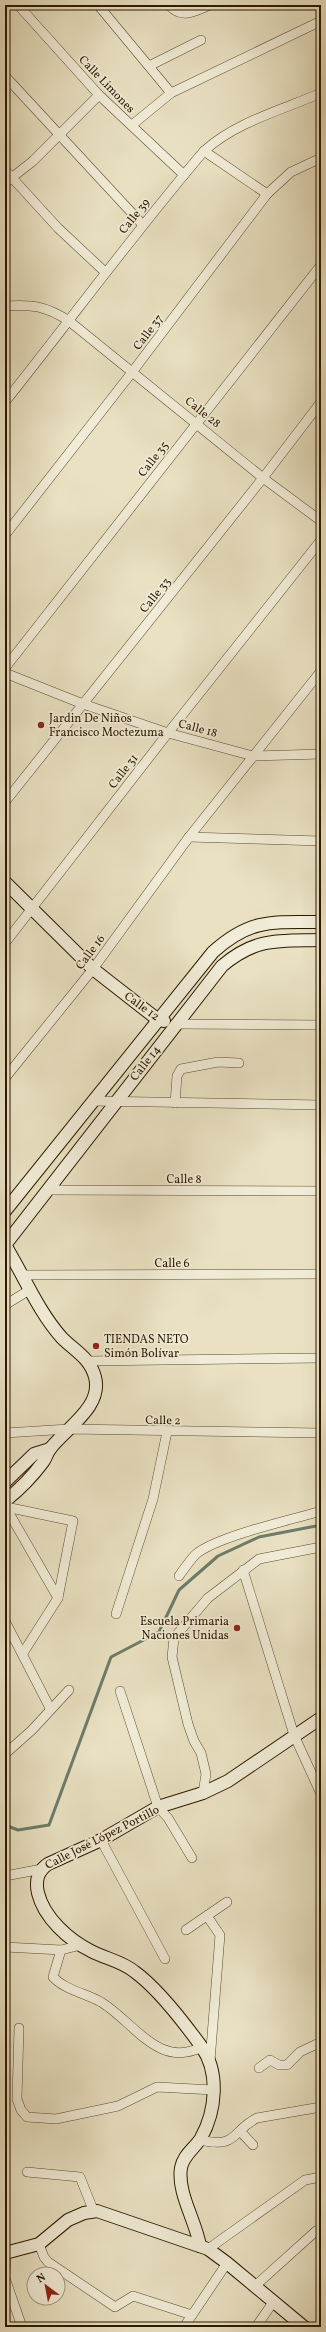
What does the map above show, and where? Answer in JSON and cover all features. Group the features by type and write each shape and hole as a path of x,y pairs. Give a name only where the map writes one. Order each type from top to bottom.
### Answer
{"main road":[{"name":"Calle 12","path":"5,882 93,969 157,1019 175,1024"},
{"name":"Calle 14","path":"5,1211 199,967 229,937 249,927 269,922 321,922"},
{"name":"Calle 14","path":"5,1245 207,983 235,955 250,946 265,942 321,940"},
{"path":"5,1245 24,1275 44,1315 63,1339 89,1361 96,1377 96,1390 89,1407 50,1449 39,1467 20,1488 5,1501"},
{"path":"5,1482 34,1454 50,1449"},
{"name":"Calle José López Portillo","path":"204,2248 180,2182 181,2166 189,2151 200,2140 207,2126 214,2090 210,2061 202,2047 150,1985 136,1972 118,1961 81,1945 51,1920 44,1908 37,1888 38,1876 42,1869 101,1840 158,1807 203,1793 228,1781 321,1718"},
{"path":"5,2253 39,2244 68,2220 84,2213 94,2212 110,2215 204,2248 228,2263 304,2327"}],"street":[{"name":"Calle Limones","path":"18,5 99,95 184,175"},
{"path":"98,5 172,93"},
{"path":"169,5 180,14 188,14 210,5"},
{"path":"132,125 172,93 321,21"},
{"path":"149,66 201,40"},
{"path":"5,76 143,225"},
{"name":"Calle 39","path":"5,402 69,321 105,272 204,151 218,139 235,130 321,93"},
{"path":"8,181 33,161 99,95"},
{"path":"204,151 267,194"},
{"name":"Calle 37","path":"5,535 133,371 267,194 291,172 321,158"},
{"path":"5,170 8,181 105,272"},
{"name":"Calle 35","path":"5,668 321,265"},
{"name":"Calle 28","path":"5,306 28,304 52,309 197,422 264,478 321,521"},
{"name":"Calle 33","path":"5,802 264,478 321,402"},
{"name":"Calle 31","path":"5,944 168,733 321,540"},
{"name":"Calle 16","path":"5,1078 93,969 189,837 321,671"},
{"name":"Calle 18","path":"5,673 83,704 168,733 253,756 321,754"},
{"path":"189,837 321,841"},
{"name":"Calle 12","path":"175,1024 321,1025"},
{"path":"175,1103 177,1076 181,1069 218,1062 239,1063"},
{"path":"93,1101 321,1104"},
{"name":"Calle 8","path":"47,1190 321,1191"},
{"name":"Calle 6","path":"24,1275 321,1274"},
{"path":"5,1304 31,1289"},
{"path":"89,1361 321,1358"},
{"name":"Calle 2","path":"5,1433 69,1430 321,1433"},
{"path":"116,1614 153,1499 167,1432"},
{"path":"5,1506 58,1598"},
{"path":"5,1506 73,1521 58,1598 22,1653"},
{"path":"179,1576 196,1554 210,1547 230,1538 321,1511"},
{"path":"203,1793 206,1774 201,1753 194,1741 188,1724 172,1657 174,1638 208,1598 259,1559 321,1547"},
{"path":"243,1570 294,1735 321,1794"},
{"path":"5,1621 50,1708"},
{"path":"6,1751 68,1690"},
{"path":"120,1692 158,1807 168,1818 192,1858"},
{"path":"101,1840 165,1959"},
{"path":"5,1876 42,1869"},
{"path":"186,1930 227,1902"},
{"path":"207,1916 220,1935 210,2061"},
{"path":"5,1948 61,1950 81,1945"},
{"path":"61,1950 53,1977 59,1984 101,2002 120,2016 151,2045 186,2053 202,2047"},
{"path":"19,2028 17,2099 21,2110 27,2117 41,2119 67,2118 118,2106 157,2087 214,2090"},
{"path":"259,2068 270,2060 279,2065 287,2065 300,2052 321,2042"},
{"path":"200,2140 213,2143 226,2142 241,2132 247,2123 257,2118 295,2110 321,2107"},
{"path":"241,2132 253,2145"},
{"path":"27,2172 80,2177 94,2212"},
{"path":"204,2248 306,2180 321,2177"},
{"path":"255,2286 316,2231 321,2230"},
{"path":"39,2244 44,2257 48,2262 114,2306 133,2296 192,2315"},
{"path":"5,2253 5,2278 22,2327"},
{"path":"184,2327 228,2263"},
{"path":"256,2327 274,2301"}],"waterway":[{"path":"5,1825 18,1830 49,1825 111,1657 159,1632 179,1590 218,1556 259,1537 321,1525"}],"place":[{"name":"Jardin De Niños Francisco Moctezuma","path":"41,725"},
{"name":"TIENDAS NETO Simón Bolívar","path":"96,1346"},
{"name":"Escuela Primaria Naciones Unidas","path":"237,1628"}]}
